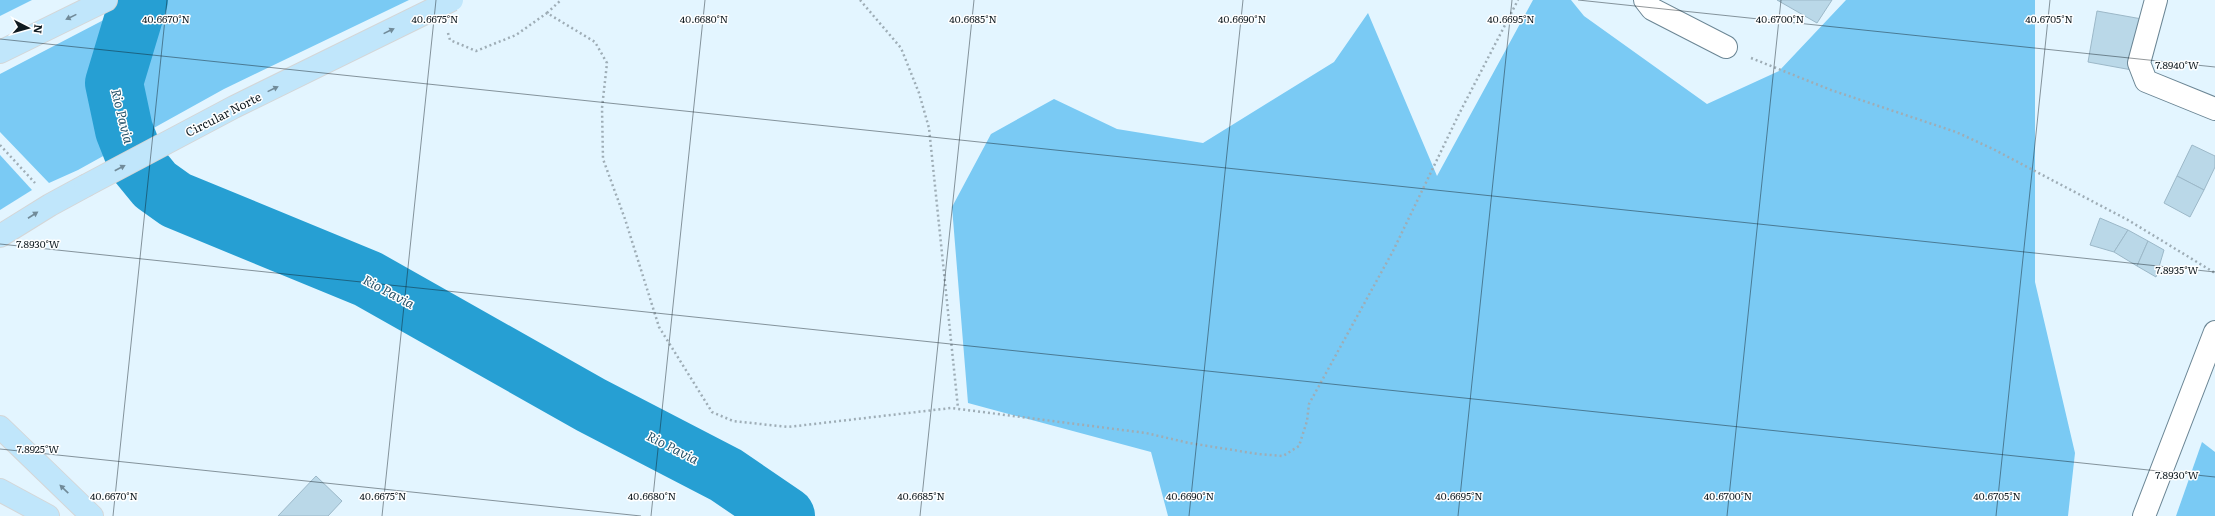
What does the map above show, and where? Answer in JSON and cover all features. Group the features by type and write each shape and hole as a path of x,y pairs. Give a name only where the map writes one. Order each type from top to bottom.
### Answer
{"main road":[{"path":"0,52 106,0"},
{"name":"Circular Norte","path":"0,236 50,205 234,107 452,0"},
{"path":"0,427 92,516"},
{"path":"0,490 48,516"}],"street":[{"path":"1645,0 1652,9 1726,47"},
{"path":"2156,0 2138,63 2146,81 2215,109"},
{"path":"2144,516 2215,332"}],"path":[{"path":"446,27 450,40 476,51 516,35 547,13 562,0"},
{"path":"860,0 901,48 919,92 929,128 958,408"},
{"path":"547,13 595,42 607,63 602,108 603,159 625,219 659,327 712,412 733,421 788,426 958,408 1146,434 1189,443 1283,456 1299,446 1307,421 1309,404 1393,250 1458,114 1518,0"},
{"path":"1726,47 1779,71 1956,132 1993,149 2128,220 2215,274"},
{"path":"0,144 37,185"}],"shaded area":[{"path":"0,0 32,0 0,16"},
{"path":"142,0 409,0 224,89 78,170 49,183 0,132 0,74"},
{"path":"1533,0 1571,0 1584,16 1707,104 1779,71 1846,0 2035,0 2035,282 2075,453 2068,516 1168,516 1151,452 968,403 952,207 991,134 1054,99 1117,129 1203,143 1334,62 1368,13 1437,176"},
{"path":"0,155 32,190 0,210"},
{"path":"2202,442 2215,452 2215,516 2176,516"}],"building":[{"path":"1777,0 1832,0 1817,23"},
{"path":"2097,11 2142,19 2132,70 2088,62"},
{"path":"2192,145 2215,156 2215,167 2204,190 2177,176"},
{"path":"2177,176 2204,190 2190,217 2164,203"},
{"path":"2100,218 2128,230 2114,252 2090,245"},
{"path":"2128,230 2148,241 2137,266 2114,252"},
{"path":"2148,241 2164,250 2156,277 2137,266"},
{"path":"316,476 342,501 328,516 278,516"}],"waterway":[{"name":"Rio Pavia","path":"139,0 114,83 124,130 137,163 155,185 176,200 368,279 591,405 726,475 786,516"}]}
